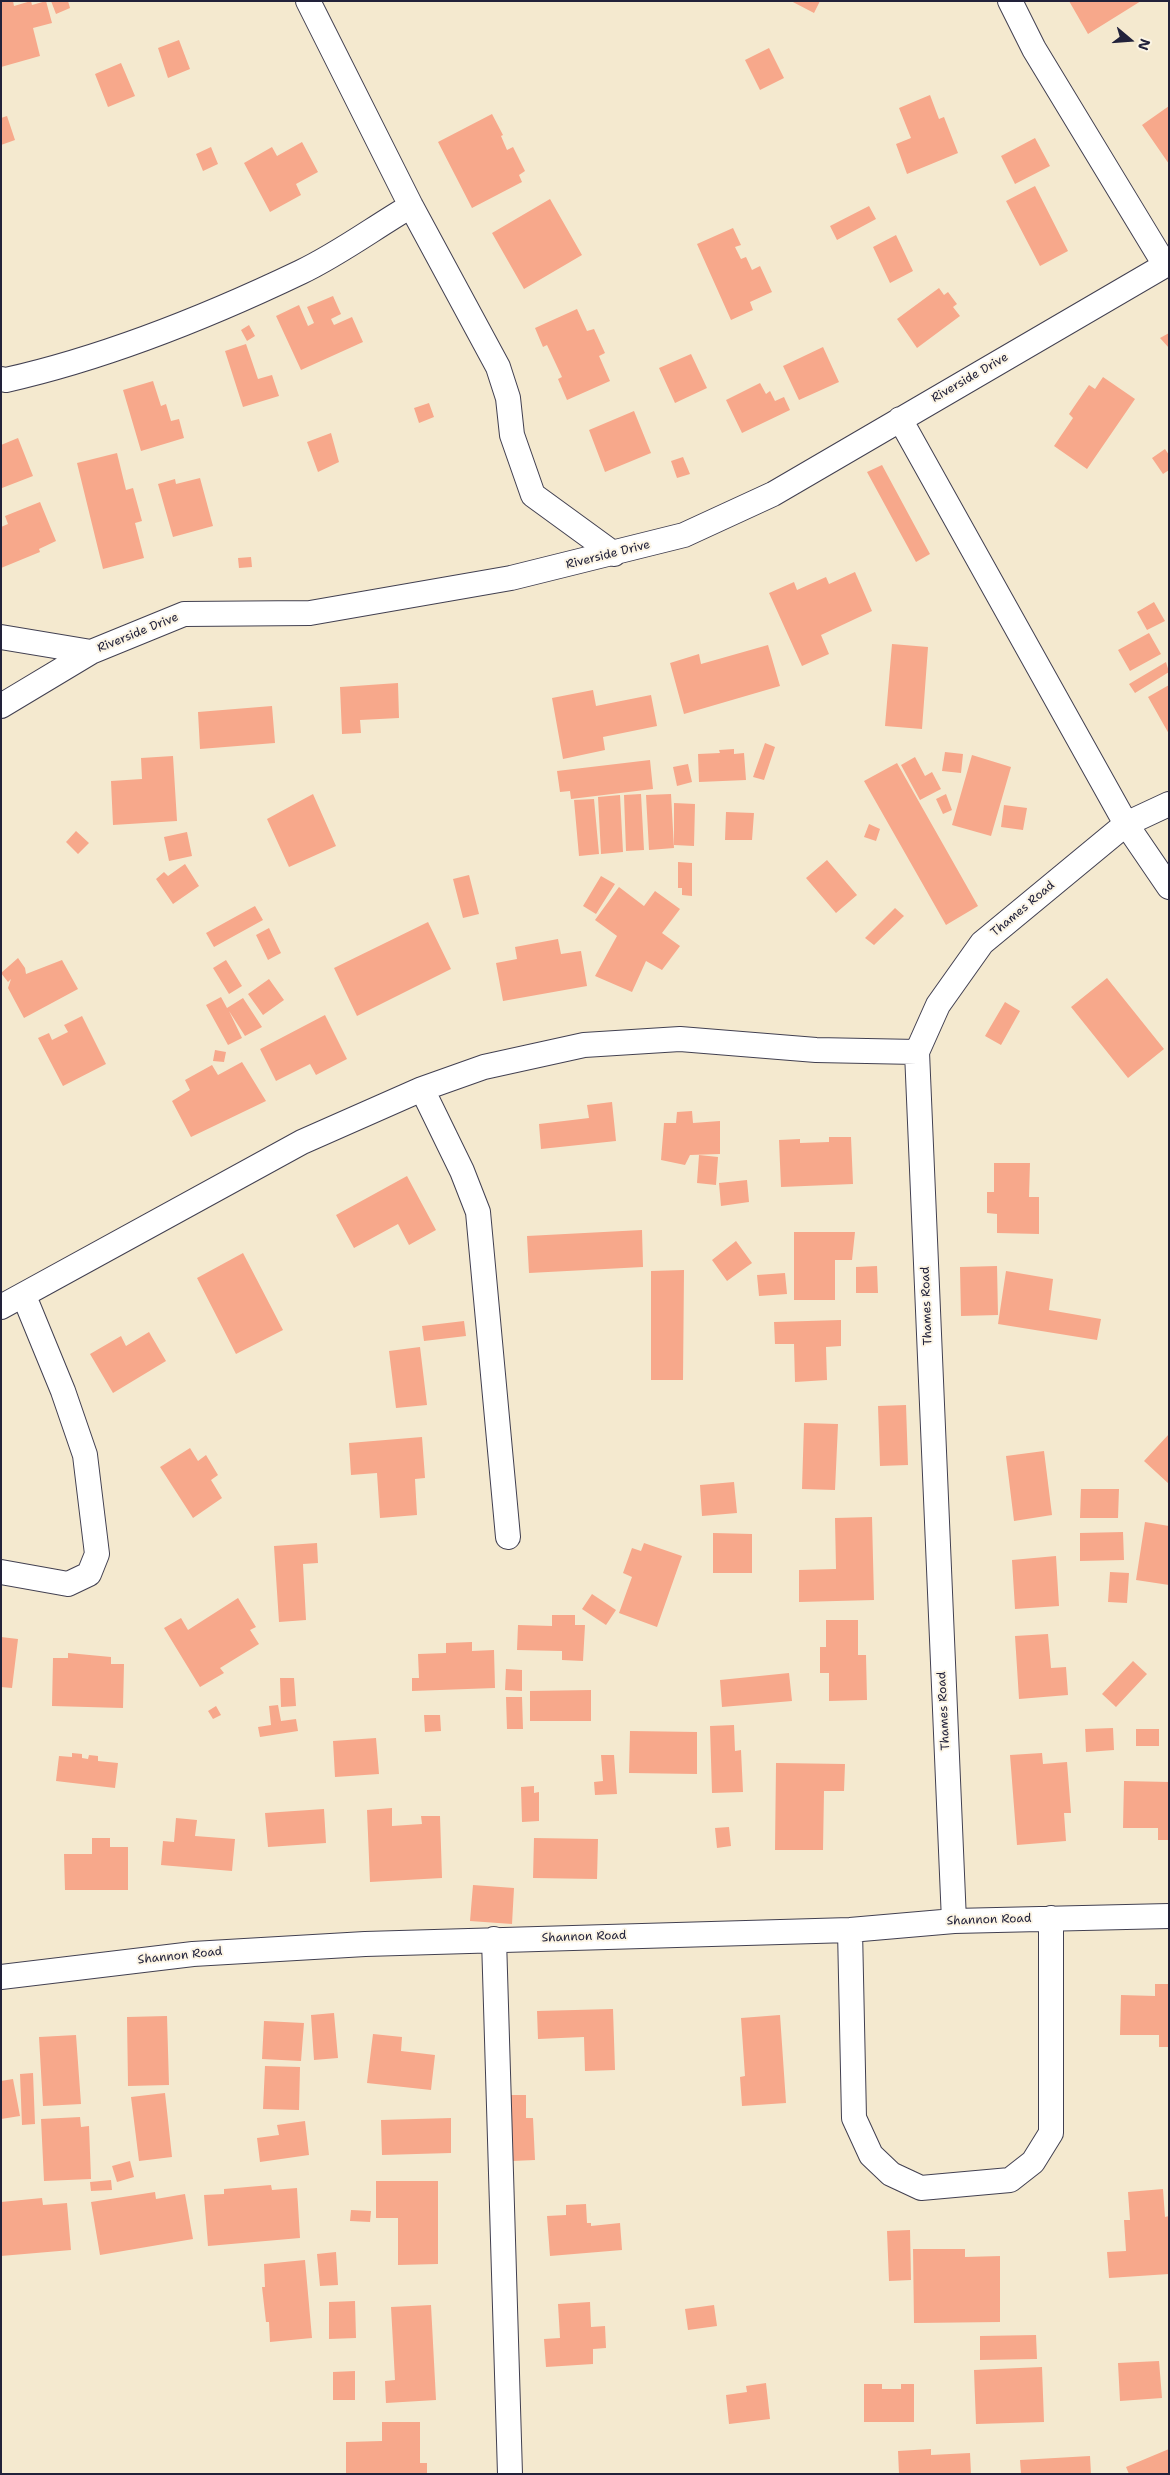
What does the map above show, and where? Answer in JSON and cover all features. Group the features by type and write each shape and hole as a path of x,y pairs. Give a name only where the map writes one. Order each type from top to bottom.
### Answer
{"street":[{"path":"308,1 411,206 498,366 508,398 512,435 534,495 614,554"},
{"path":"1010,1 1034,49 1167,264"},
{"path":"1,379 6,380 55,369 169,330 302,272 411,206"},
{"name":"Riverside Drive","path":"1,706 91,652 184,614 310,613 511,578 614,554 684,535 764,498 1167,264"},
{"path":"900,419 1126,824 1169,888"},
{"path":"1,637 91,652"},
{"name":"Thames Road","path":"954,1921 917,1052 938,1005 982,943 1126,824 1169,804"},
{"path":"1,1307 302,1142 422,1089 484,1067 584,1045 680,1039 816,1050 917,1052"},
{"path":"422,1089 462,1171 478,1212 508,1537"},
{"path":"1,1572 68,1584 89,1574 98,1554 84,1454 63,1391 24,1296"},
{"name":"Shannon Road","path":"1,1977 193,1954 494,1939 850,1930 954,1921 1169,1916"},
{"path":"850,1930 854,2118 871,2155 891,2174 921,2188 1010,2180 1033,2162 1051,2133 1051,1918"},
{"path":"494,1939 510,2474"}],"building":[{"path":"1,1 13,1 14,6 31,1 32,5 46,1 52,23 33,28 40,56 1,67"},
{"path":"51,1 68,1 70,8 56,14"},
{"path":"791,1 820,1 814,13"},
{"path":"1069,1 1141,1 1088,34"},
{"path":"179,40 190,69 168,78 158,48"},
{"path":"769,48 784,78 760,90 745,60"},
{"path":"121,63 135,96 108,107 95,74"},
{"path":"930,95 939,119 944,117 958,153 907,174 896,144 911,138 899,108"},
{"path":"1169,106 1169,164 1142,125"},
{"path":"492,114 503,135 501,136 507,150 513,147 525,171 519,175 522,182 472,208 438,142"},
{"path":"7,116 15,140 1,145 1,118"},
{"path":"1035,138 1050,166 1015,184 1001,156"},
{"path":"302,142 318,172 296,184 301,195 270,212 244,163 272,147 277,156"},
{"path":"211,147 218,164 203,171 196,154"},
{"path":"1035,186 1068,251 1040,266 1006,201"},
{"path":"550,199 582,255 524,289 492,233"},
{"path":"869,206 876,219 837,240 830,226"},
{"path":"733,228 741,245 735,247 741,259 746,257 752,270 760,266 772,292 750,302 753,310 731,320 697,244"},
{"path":"896,235 913,271 890,283 873,247"},
{"path":"939,288 944,295 948,292 957,304 953,307 960,316 917,348 897,319"},
{"path":"333,296 341,314 331,319 334,325 352,317 363,342 301,370 276,316 299,305 308,326 314,323 307,307"},
{"path":"577,309 587,331 594,329 605,353 599,356 610,381 567,400 558,379 562,377 547,345 543,347 535,328"},
{"path":"249,325 255,336 247,341 241,330"},
{"path":"1169,333 1169,348 1160,338"},
{"path":"246,344 258,379 272,375 279,396 243,407 225,351"},
{"path":"823,347 839,382 799,400 783,366"},
{"path":"691,354 707,388 675,403 659,368"},
{"path":"1103,377 1135,399 1087,469 1054,446 1073,418 1069,414 1089,385 1095,389"},
{"path":"153,381 161,406 166,404 171,421 179,419 184,438 141,451 123,390"},
{"path":"760,383 766,394 770,391 775,401 784,397 790,410 742,433 726,400"},
{"path":"429,403 434,417 419,423 414,408"},
{"path":"634,411 651,453 605,472 589,430"},
{"path":"331,433 339,462 318,472 307,442"},
{"path":"18,438 33,476 2,488 1,445"},
{"path":"1165,449 1169,455 1169,470 1163,474 1152,458"},
{"path":"117,453 126,490 133,488 142,521 135,523 144,558 103,569 77,463"},
{"path":"683,457 690,474 677,478 671,461"},
{"path":"882,465 930,554 916,562 867,472"},
{"path":"200,478 213,526 173,537 158,484 175,479 176,484"},
{"path":"40,502 56,541 39,549 40,552 1,568 1,527 8,524 5,516"},
{"path":"251,557 252,567 239,568 238,558"},
{"path":"855,572 872,611 821,635 829,654 802,666 769,593 794,582 797,590 826,577 829,584"},
{"path":"1154,602 1165,621 1147,630 1137,612"},
{"path":"1149,633 1161,654 1130,671 1118,650"},
{"path":"892,644 928,647 922,729 885,726"},
{"path":"768,645 780,686 684,714 670,663 699,654 701,664"},
{"path":"1166,662 1169,672 1135,693 1129,684"},
{"path":"398,683 399,718 360,720 361,733 342,734 340,687"},
{"path":"1169,685 1169,734 1148,697"},
{"path":"593,690 596,706 651,695 657,726 603,737 605,750 563,759 552,698"},
{"path":"272,706 275,743 200,749 198,712"},
{"path":"765,743 775,747 764,780 753,777"},
{"path":"734,749 734,754 744,753 746,780 699,782 698,754 720,753 719,750"},
{"path":"945,752 963,754 961,773 942,771"},
{"path":"972,755 1011,767 991,836 952,825"},
{"path":"173,756 177,821 113,825 111,781 142,779 141,758"},
{"path":"915,757 925,776 932,772 941,789 920,800 901,765"},
{"path":"650,760 653,789 571,799 570,791 560,792 557,771"},
{"path":"897,763 978,906 946,925 864,781"},
{"path":"688,764 692,782 677,786 673,767"},
{"path":"313,794 336,846 289,867 267,819"},
{"path":"641,794 644,850 626,851 624,795"},
{"path":"671,794 674,848 649,850 646,795"},
{"path":"946,794 952,810 943,814 936,799"},
{"path":"620,795 623,852 601,854 598,797"},
{"path":"594,799 599,854 579,856 574,800"},
{"path":"674,803 695,804 694,846 674,845"},
{"path":"1004,805 1027,808 1023,830 1001,827"},
{"path":"726,812 754,813 752,840 725,840"},
{"path":"869,824 880,829 876,841 864,837"},
{"path":"76,831 89,843 78,854 66,842"},
{"path":"187,832 192,856 169,861 164,837"},
{"path":"827,860 857,895 836,913 806,878"},
{"path":"678,862 692,863 692,896 682,895 682,888 678,888"},
{"path":"185,864 199,886 173,904 156,879 164,872 168,876"},
{"path":"469,875 479,914 463,918 453,879"},
{"path":"601,876 615,884 596,914 583,906"},
{"path":"619,887 644,906 655,891 680,909 662,933 680,946 662,970 646,961 632,992 595,976 617,936 595,920"},
{"path":"255,906 263,920 214,947 206,933"},
{"path":"895,908 904,916 874,945 865,938"},
{"path":"428,922 451,969 357,1016 334,968"},
{"path":"269,928 281,953 268,960 256,935"},
{"path":"558,939 561,954 581,951 587,986 503,1001 496,963 517,959 515,947"},
{"path":"18,958 25,968 26,974 62,960 78,989 24,1018 8,988 11,979 8,982 1,973"},
{"path":"226,960 242,986 229,994 213,968"},
{"path":"1107,978 1164,1049 1128,1078 1071,1007"},
{"path":"269,979 284,1000 263,1015 248,994"},
{"path":"221,997 227,1008 243,998 262,1027 245,1036 229,1011 242,1038 228,1045 206,1005"},
{"path":"1005,1002 1020,1011 1001,1045 985,1036"},
{"path":"325,1015 347,1059 316,1075 310,1064 276,1081 260,1049"},
{"path":"82,1016 106,1064 63,1086 38,1038 49,1033 52,1040 68,1032 64,1025"},
{"path":"215,1050 226,1052 224,1062 213,1061"},
{"path":"242,1062 266,1101 191,1137 172,1101 190,1090 185,1080 212,1065 218,1075"},
{"path":"612,1102 616,1141 541,1149 539,1124 589,1118 587,1105"},
{"path":"692,1111 693,1123 720,1121 720,1154 690,1155 685,1165 661,1160 664,1123 676,1123 677,1112"},
{"path":"829,1137 851,1137 853,1184 781,1187 779,1140 800,1139 800,1143 829,1142"},
{"path":"699,1155 718,1157 716,1185 697,1183"},
{"path":"994,1163 1030,1163 1029,1197 1039,1197 1039,1234 997,1233 997,1214 987,1213 987,1192 994,1192"},
{"path":"407,1176 436,1230 409,1245 398,1224 354,1248 336,1215"},
{"path":"747,1180 749,1202 721,1206 719,1183"},
{"path":"642,1230 643,1267 529,1273 527,1236"},
{"path":"794,1232 855,1232 852,1260 835,1260 835,1300 794,1300"},
{"path":"736,1241 752,1263 727,1281 712,1260"},
{"path":"243,1253 283,1330 236,1354 197,1278"},
{"path":"877,1266 878,1293 856,1293 856,1267"},
{"path":"997,1266 998,1315 961,1316 960,1267"},
{"path":"684,1270 683,1380 651,1380 651,1271"},
{"path":"1006,1271 1053,1279 1049,1310 1101,1319 1097,1340 998,1324"},
{"path":"785,1273 787,1294 759,1296 757,1275"},
{"path":"841,1320 841,1346 826,1347 827,1380 795,1382 794,1344 775,1344 774,1322"},
{"path":"464,1321 466,1336 424,1341 422,1326"},
{"path":"149,1332 166,1361 113,1393 90,1354 121,1336 126,1346"},
{"path":"420,1347 427,1405 396,1408 389,1351"},
{"path":"906,1405 908,1465 880,1466 878,1406"},
{"path":"804,1423 838,1424 835,1490 802,1489"},
{"path":"1169,1434 1169,1484 1144,1461"},
{"path":"422,1437 425,1478 415,1479 417,1515 380,1518 377,1473 351,1475 349,1443"},
{"path":"190,1448 198,1461 206,1455 218,1475 211,1480 222,1498 193,1518 160,1467"},
{"path":"1044,1451 1052,1515 1014,1521 1006,1456"},
{"path":"734,1482 737,1513 702,1516 700,1485"},
{"path":"1081,1489 1119,1489 1118,1518 1080,1518"},
{"path":"872,1517 874,1600 799,1602 799,1570 836,1569 835,1518"},
{"path":"1145,1522 1169,1526 1169,1585 1136,1580"},
{"path":"1123,1532 1124,1560 1080,1561 1080,1533"},
{"path":"713,1533 752,1534 752,1573 713,1573"},
{"path":"317,1543 318,1563 303,1564 306,1620 279,1622 274,1546"},
{"path":"644,1543 682,1556 657,1627 619,1613 632,1577 623,1573 632,1548 641,1551"},
{"path":"1056,1556 1059,1606 1015,1609 1012,1560"},
{"path":"1110,1572 1129,1573 1127,1603 1108,1602"},
{"path":"592,1594 616,1610 606,1625 582,1609"},
{"path":"238,1598 256,1627 250,1630 259,1644 220,1668 224,1673 200,1687 164,1628 181,1618 188,1630"},
{"path":"552,1615 575,1615 575,1625 585,1625 583,1661 562,1660 562,1651 517,1650 518,1625 552,1626"},
{"path":"826,1620 858,1620 858,1655 866,1655 867,1700 829,1701 829,1673 820,1673 820,1647 826,1647"},
{"path":"1048,1634 1051,1668 1066,1667 1068,1695 1019,1699 1015,1636"},
{"path":"1,1637 18,1639 12,1688 1,1687"},
{"path":"472,1642 472,1651 494,1650 495,1688 412,1691 412,1678 419,1678 418,1654 446,1653 446,1643"},
{"path":"68,1653 111,1657 111,1664 124,1664 123,1708 52,1706 53,1658 68,1658"},
{"path":"1133,1661 1147,1674 1116,1707 1102,1694"},
{"path":"506,1669 522,1670 522,1691 505,1690"},
{"path":"789,1673 792,1701 722,1707 720,1680"},
{"path":"280,1678 294,1678 296,1706 281,1707"},
{"path":"591,1690 591,1721 530,1721 530,1691"},
{"path":"506,1697 522,1697 523,1729 507,1729"},
{"path":"278,1705 281,1721 296,1719 298,1731 260,1737 258,1727 271,1725 269,1706"},
{"path":"216,1706 221,1715 213,1719 208,1711"},
{"path":"424,1715 440,1715 441,1731 425,1732"},
{"path":"734,1725 735,1751 741,1750 743,1792 712,1793 710,1726"},
{"path":"1113,1728 1114,1750 1086,1752 1085,1729"},
{"path":"1136,1729 1159,1729 1159,1746 1136,1746"},
{"path":"630,1731 697,1732 697,1774 629,1773"},
{"path":"376,1738 379,1774 335,1777 333,1741"},
{"path":"72,1753 82,1754 82,1758 88,1759 89,1755 98,1756 98,1761 118,1763 115,1788 56,1781 59,1756 72,1757"},
{"path":"1042,1753 1043,1764 1067,1762 1071,1813 1064,1813 1066,1841 1017,1845 1010,1755"},
{"path":"601,1755 614,1755 617,1794 595,1795 594,1782 603,1781"},
{"path":"776,1763 845,1764 844,1791 824,1791 823,1850 775,1850"},
{"path":"1124,1781 1169,1782 1169,1840 1158,1840 1158,1828 1123,1828"},
{"path":"534,1786 534,1793 539,1792 539,1821 522,1822 521,1787"},
{"path":"392,1808 392,1826 422,1824 421,1816 440,1816 442,1878 370,1882 367,1810"},
{"path":"324,1809 326,1843 268,1847 265,1813"},
{"path":"176,1818 197,1820 195,1836 235,1839 232,1871 161,1865 163,1841 174,1842"},
{"path":"729,1827 731,1846 717,1848 715,1828"},
{"path":"92,1838 110,1838 110,1847 128,1847 128,1890 65,1890 64,1854 92,1854"},
{"path":"534,1838 598,1839 597,1879 533,1878"},
{"path":"473,1885 514,1888 512,1924 470,1921"},
{"path":"1155,1984 1169,1984 1169,2047 1159,2047 1159,2035 1120,2035 1121,1995 1155,1996"},
{"path":"613,2009 615,2070 585,2071 584,2037 538,2039 537,2011"},
{"path":"334,2013 338,2058 314,2060 311,2015"},
{"path":"780,2015 786,2103 742,2106 740,2077 745,2076 741,2018"},
{"path":"167,2016 169,2085 128,2086 127,2017"},
{"path":"264,2021 304,2023 301,2061 262,2059"},
{"path":"373,2034 402,2037 401,2051 435,2055 431,2090 367,2083"},
{"path":"76,2035 81,2104 43,2106 39,2037"},
{"path":"265,2066 300,2067 299,2110 263,2109"},
{"path":"33,2073 35,2124 22,2125 20,2074"},
{"path":"13,2079 20,2116 1,2119 1,2081"},
{"path":"165,2093 172,2157 139,2161 131,2097"},
{"path":"510,2095 526,2095 526,2118 533,2118 535,2160 512,2161"},
{"path":"80,2117 81,2127 89,2126 91,2179 44,2181 41,2119"},
{"path":"451,2118 451,2153 382,2155 381,2120"},
{"path":"305,2121 309,2155 260,2162 257,2138 279,2135 277,2125"},
{"path":"130,2161 134,2177 117,2182 112,2166"},
{"path":"111,2180 112,2190 91,2191 90,2182"},
{"path":"376,2181 438,2181 438,2264 398,2265 398,2218 376,2218"},
{"path":"271,2185 272,2190 297,2188 300,2238 208,2246 204,2195 224,2194 224,2189"},
{"path":"1163,2189 1165,2217 1169,2216 1169,2274 1109,2278 1107,2252 1126,2251 1124,2220 1130,2220 1128,2192"},
{"path":"155,2192 156,2199 185,2194 193,2239 100,2255 91,2202"},
{"path":"42,2198 43,2205 67,2203 71,2250 1,2256 1,2202"},
{"path":"586,2204 587,2223 591,2223 591,2226 620,2223 622,2250 550,2256 547,2216 566,2215 566,2205"},
{"path":"351,2210 371,2211 370,2222 350,2221"},
{"path":"910,2230 911,2280 889,2281 887,2231"},
{"path":"913,2249 965,2249 965,2257 1000,2256 1000,2322 914,2323"},
{"path":"336,2252 338,2285 320,2286 317,2254"},
{"path":"305,2260 312,2338 270,2342 269,2322 266,2322 262,2287 265,2287 264,2264"},
{"path":"355,2301 356,2338 329,2339 329,2302"},
{"path":"590,2302 591,2327 605,2326 606,2348 593,2349 593,2364 546,2367 544,2339 560,2338 558,2304"},
{"path":"431,2305 436,2400 386,2403 385,2381 395,2380 391,2307"},
{"path":"714,2305 717,2326 688,2330 685,2309"},
{"path":"1036,2335 1037,2359 980,2360 980,2336"},
{"path":"1159,2361 1162,2398 1120,2401 1118,2363"},
{"path":"1042,2367 1044,2422 976,2424 974,2370"},
{"path":"355,2371 355,2400 333,2400 333,2372"},
{"path":"766,2383 770,2419 729,2424 726,2395 747,2392 746,2386"},
{"path":"864,2384 882,2384 882,2389 901,2389 901,2384 914,2384 914,2422 864,2422"},
{"path":"382,2422 420,2422 420,2463 427,2463 427,2474 346,2474 346,2442 382,2441"},
{"path":"931,2449 931,2455 970,2453 971,2474 899,2474 898,2451"},
{"path":"1169,2449 1169,2474 1129,2474 1126,2467"},
{"path":"1090,2456 1091,2474 1021,2474 1020,2460"}]}
